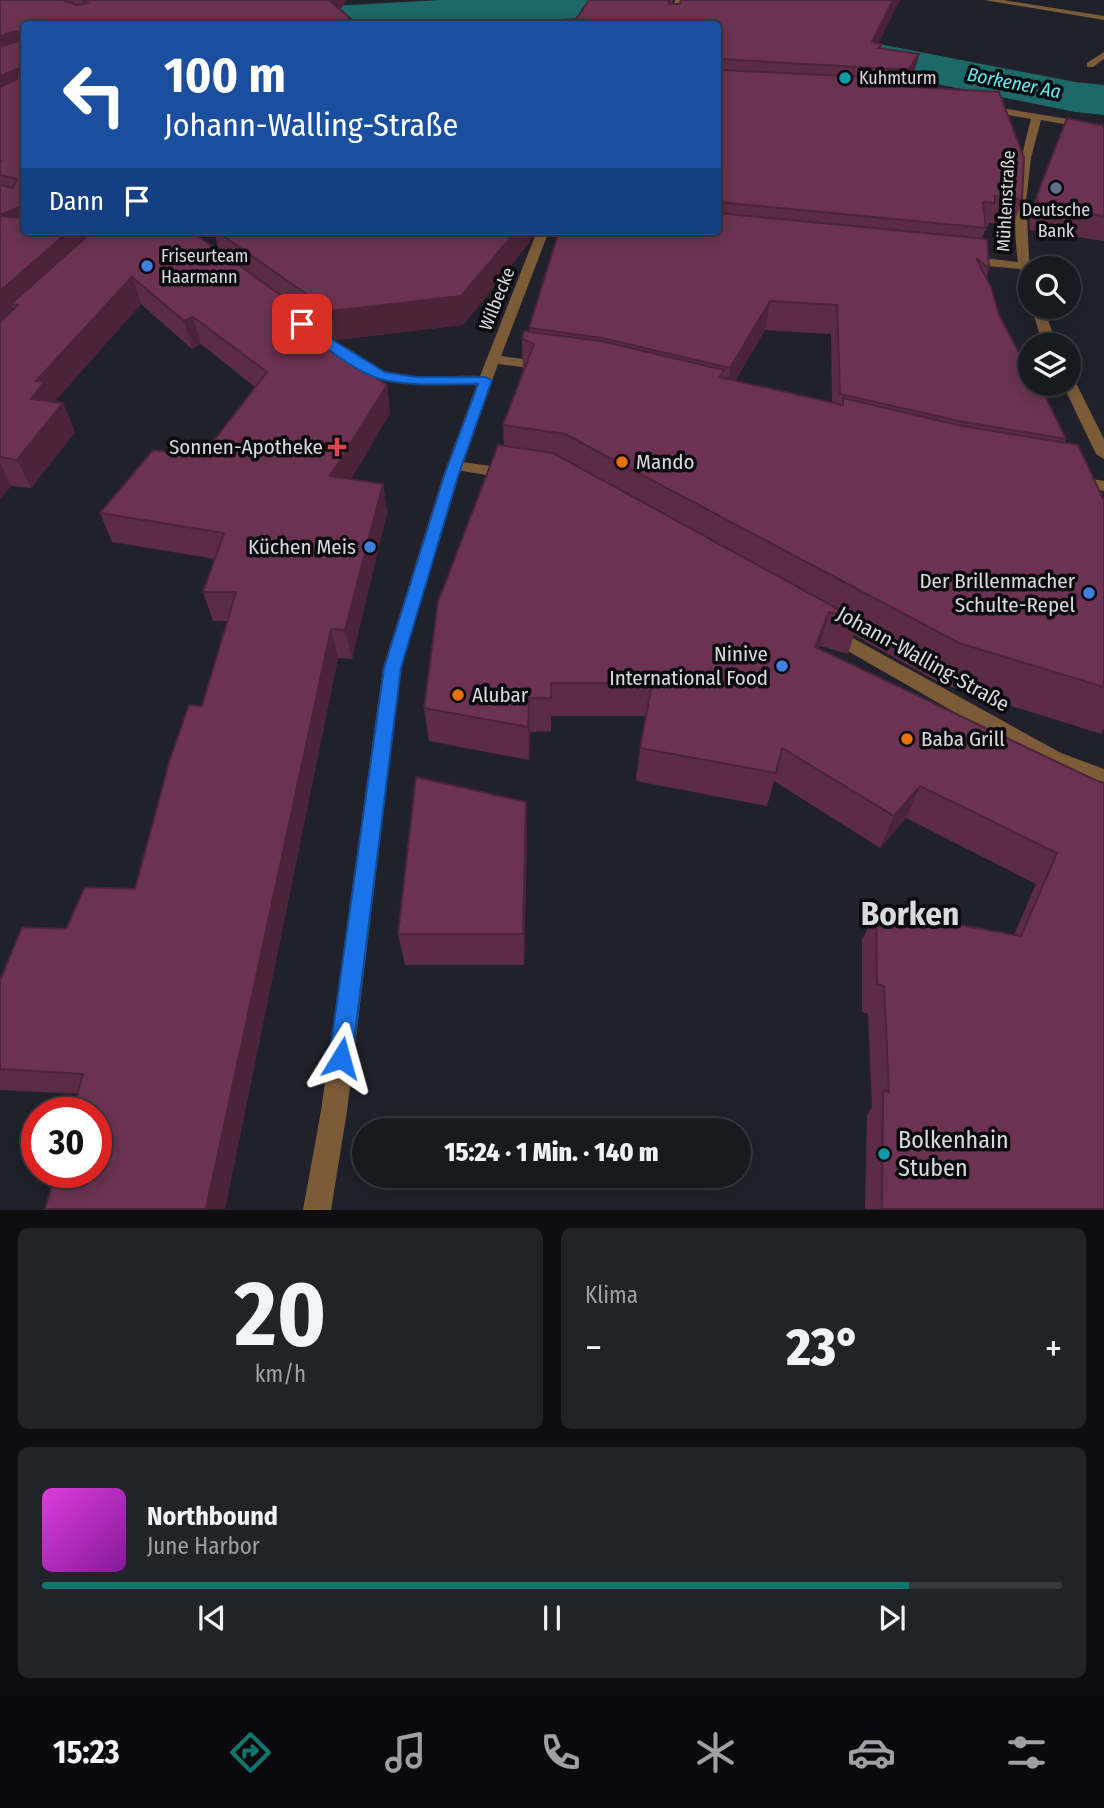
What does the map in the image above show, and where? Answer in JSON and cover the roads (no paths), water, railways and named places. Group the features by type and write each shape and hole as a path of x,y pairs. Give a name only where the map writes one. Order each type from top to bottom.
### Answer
{"street":[{"path":"988,0 1104,19"},
{"path":"674,21 678,4"},
{"path":"1090,65 1104,55"},
{"path":"974,106 1104,128"},
{"name":"Mühlenstraße","path":"1022,256 1020,243 1025,152 1037,116"},
{"name":"Wilbecke","path":"317,1209 334,1111 392,668 455,466 541,235"},
{"path":"954,259 1018,265"},
{"path":"278,307 341,352 382,375 417,381 485,380"},
{"path":"493,359 560,368"},
{"path":"1076,396 1104,453"},
{"path":"455,466 532,476"},
{"path":"1065,480 1104,486"},
{"name":"Johann-Walling-Straße","path":"812,623 1054,759 1104,778"}],"waterway":[{"name":"Borkener Aa","path":"296,21 581,5 691,21"},
{"name":"Borkener Aa","path":"786,40 1075,97 1104,100"}],"place":[{"name":"Kuhmturm","path":"845,78"},
{"name":"Deutsche Bank","path":"1056,188"},
{"name":"Friseurteam Haarmann","path":"147,266"},
{"name":"Sonnen-Apotheke","path":"337,447"},
{"name":"Mando","path":"622,462"},
{"name":"Küchen Meis","path":"370,547"},
{"name":"Der Brillenmacher Schulte-Repel","path":"1089,593"},
{"name":"Ninive International Food","path":"782,666"},
{"name":"Alubar","path":"458,695"},
{"name":"Baba Grill","path":"907,739"},
{"name":"Bolkenhain Stuben","path":"884,1154"}],"district":[{"name":"Borken","path":"910,914"}]}
